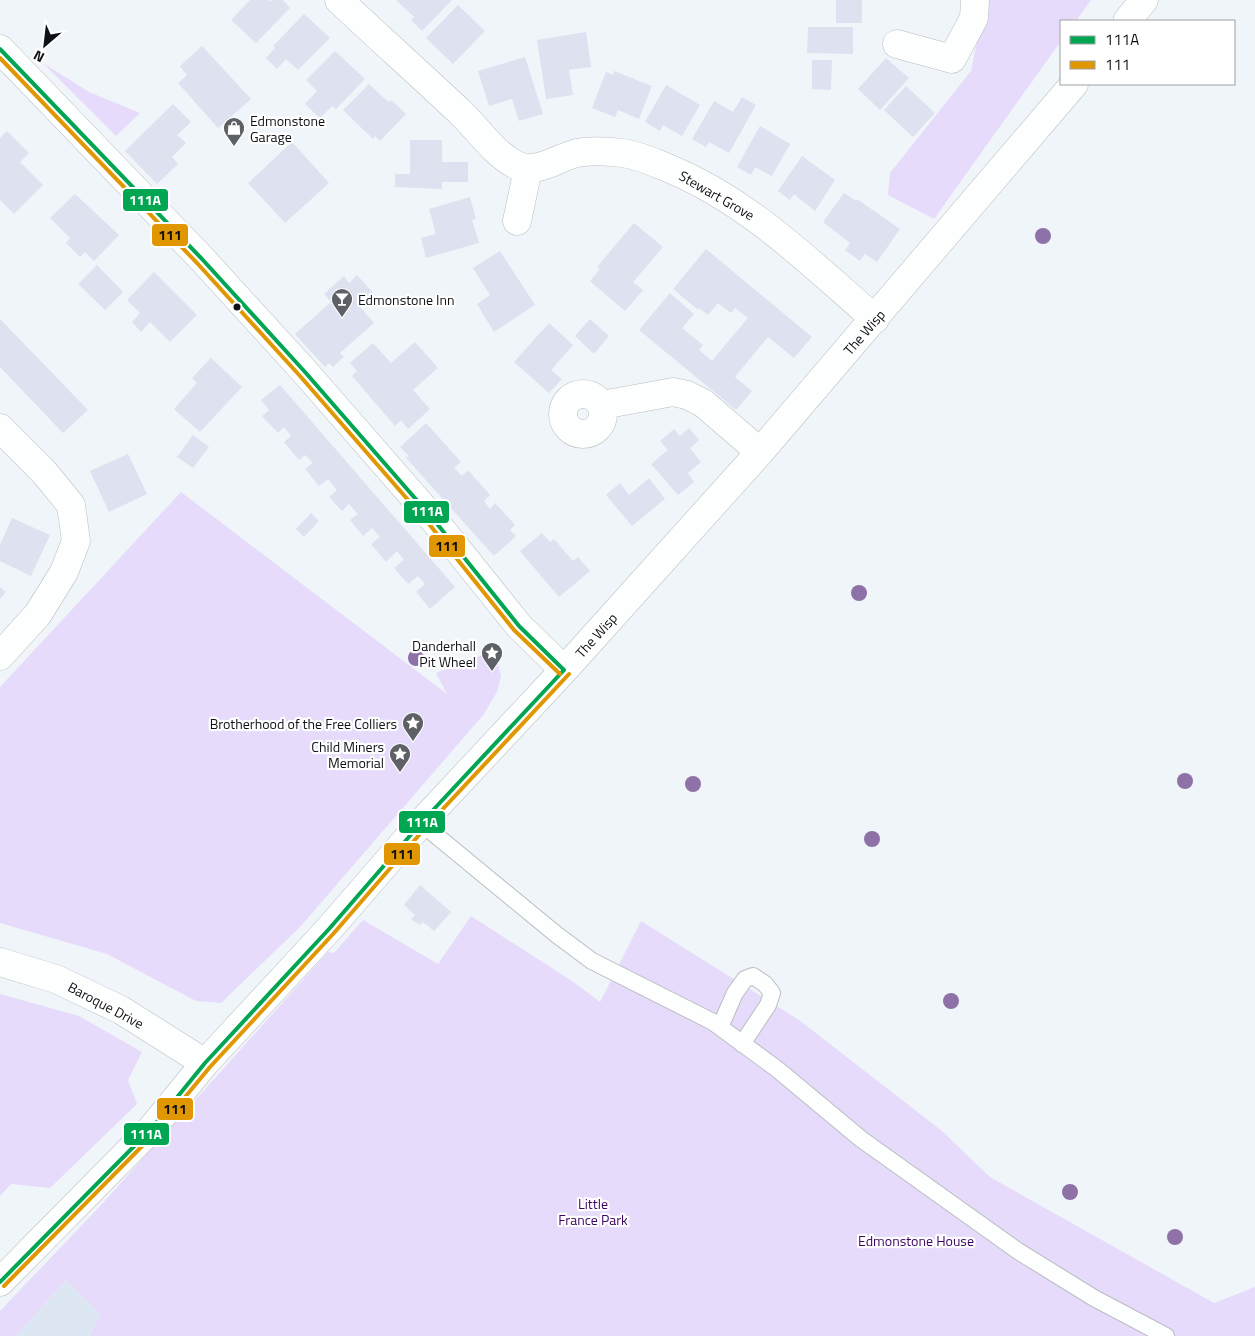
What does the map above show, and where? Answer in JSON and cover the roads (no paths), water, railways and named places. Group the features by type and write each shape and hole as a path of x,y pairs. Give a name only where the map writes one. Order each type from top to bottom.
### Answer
{"street":[{"path":"339,0 462,114 503,157 528,169 517,221"},
{"path":"897,44 952,58 974,18 975,0"},
{"path":"1127,20 1144,0"},
{"path":"3,57 202,259 305,372 434,520 519,626 564,670"},
{"name":"The Wisp","path":"0,1282 152,1128 204,1063 329,929 421,823 564,670 760,452 1073,85"},
{"name":"Stewart Grove","path":"528,169 539,168 576,153 596,151 623,153 647,159 688,176 730,200 764,223 875,318"},
{"path":"602,405 673,392 686,395 703,403 760,452"},
{"path":"0,428 44,472 71,505 76,541 64,572 38,614 0,656"},
{"name":"Baroque Drive","path":"0,962 56,979 113,1006 204,1063"}],"lane":[{"path":"421,823 592,961 720,1027 777,1069 861,1139 1018,1251 1094,1298 1166,1336"},
{"path":"720,1027 744,978 753,976 765,984 772,993 768,1005 742,1044"}],"place":[{"name":"Edmonstone Garage","path":"234,147"},
{"name":"Edmonstone Inn","path":"342,318"},
{"name":"Danderhall Pit Wheel","path":"492,672"},
{"name":"Brotherhood of the Free Colliers","path":"413,742"},
{"name":"Child Miners Memorial","path":"400,773"}],"park label":[{"name":"Little France Park","path":"593,1212"},
{"name":"Edmonstone House","path":"916,1240"}]}
